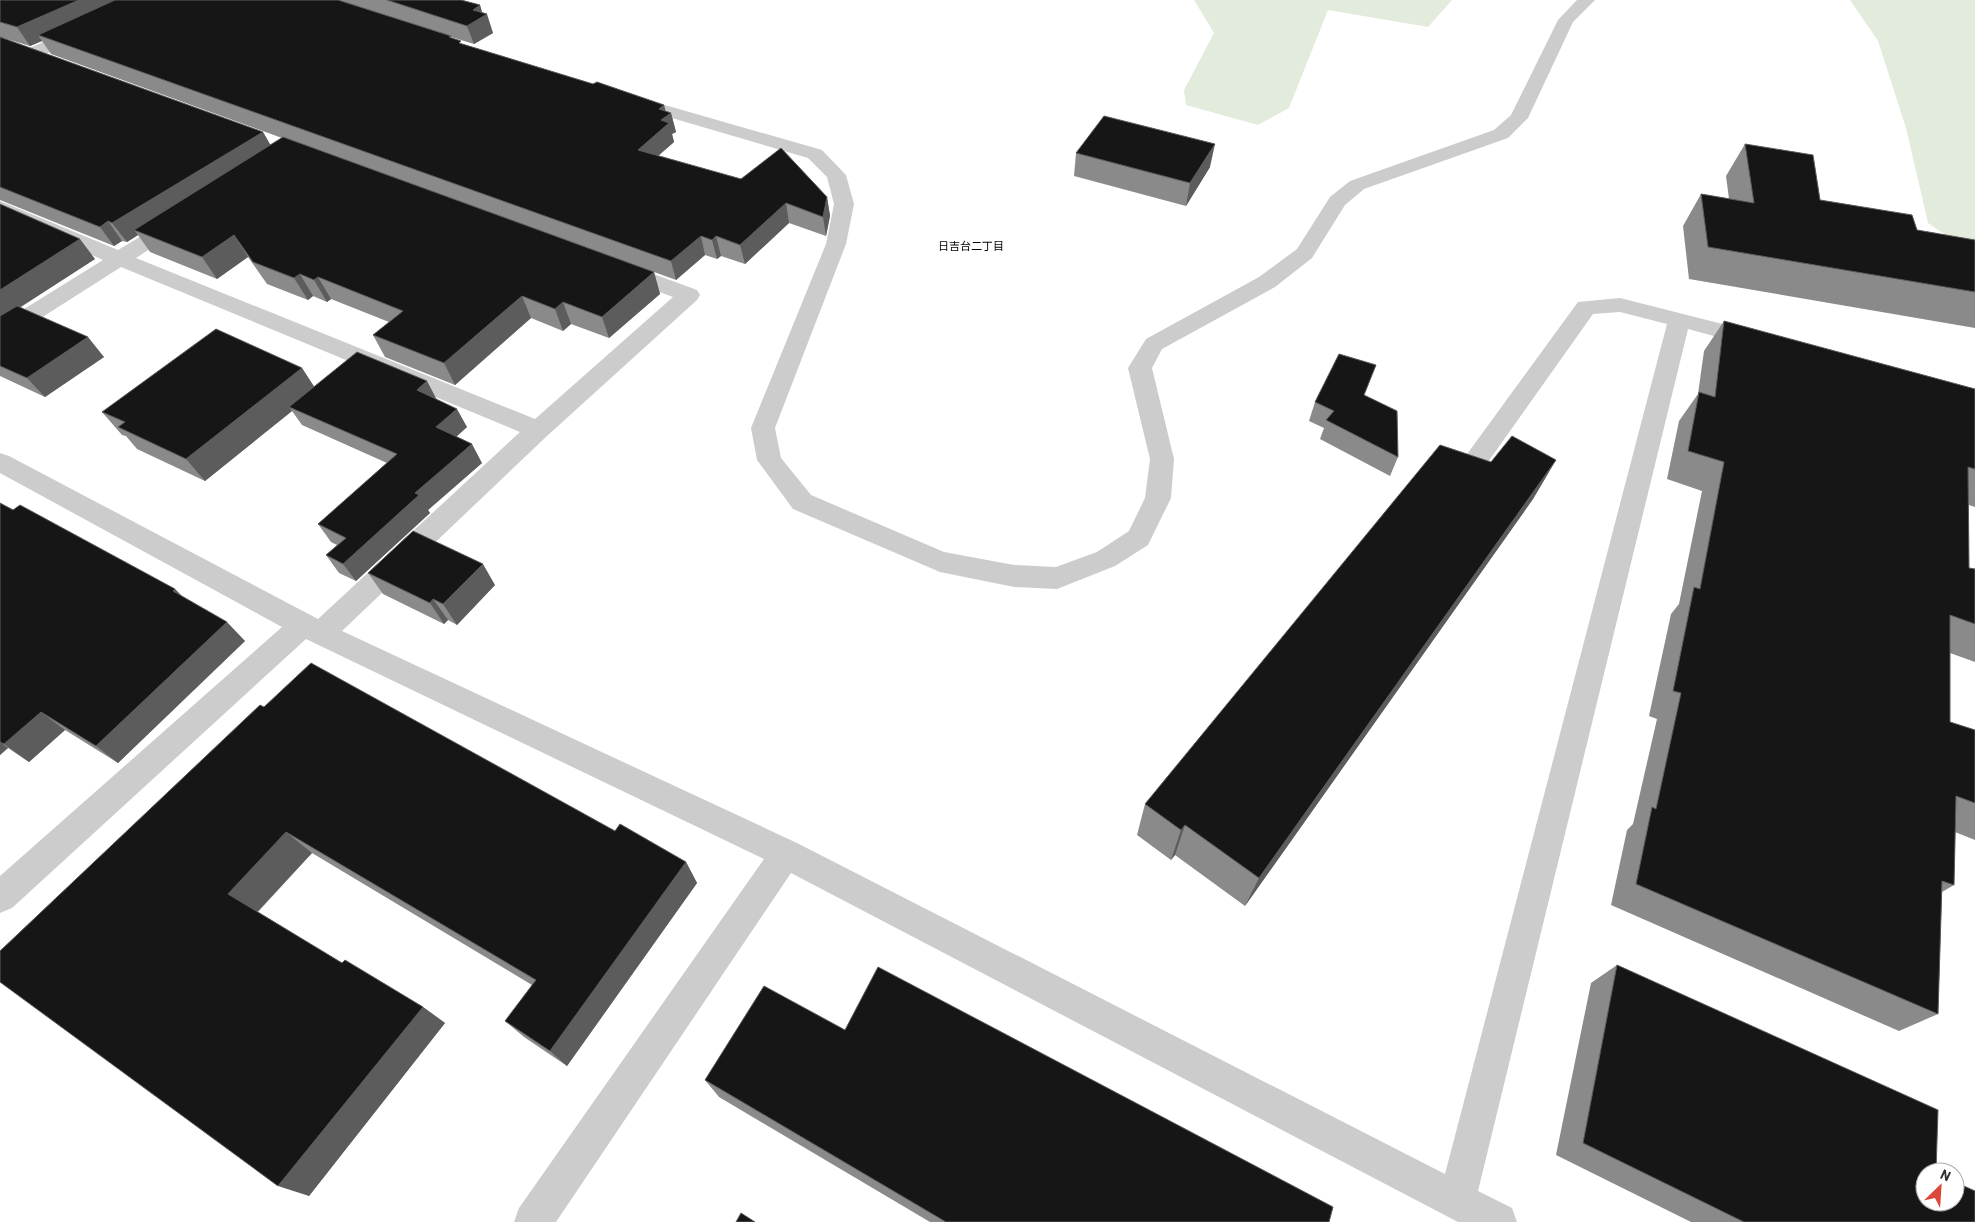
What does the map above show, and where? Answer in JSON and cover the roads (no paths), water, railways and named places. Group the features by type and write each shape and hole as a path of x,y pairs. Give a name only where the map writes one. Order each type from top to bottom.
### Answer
{"street":[{"path":"610,94 815,154 836,175 844,204 836,244 763,428 769,460 802,502 940,562 1014,576 1057,578 1106,559 1138,538 1158,498 1162,459 1140,368 1154,344 1266,282 1305,252 1337,201 1357,185 1501,134 1519,118 1566,20 1587,0"},
{"path":"59,64 23,51 98,22"},
{"path":"0,207 120,259 538,430"},
{"path":"0,334 194,212"},
{"path":"5,884 312,629 690,295 606,265"},
{"path":"1466,472 1586,307 1620,305 1774,345"},
{"path":"1457,1201 1679,319"},
{"path":"0,462 312,629 786,854 1498,1222"},
{"path":"533,1222 786,854"}],"district":[{"name":"日吉台二丁目","path":"971,245"}]}
